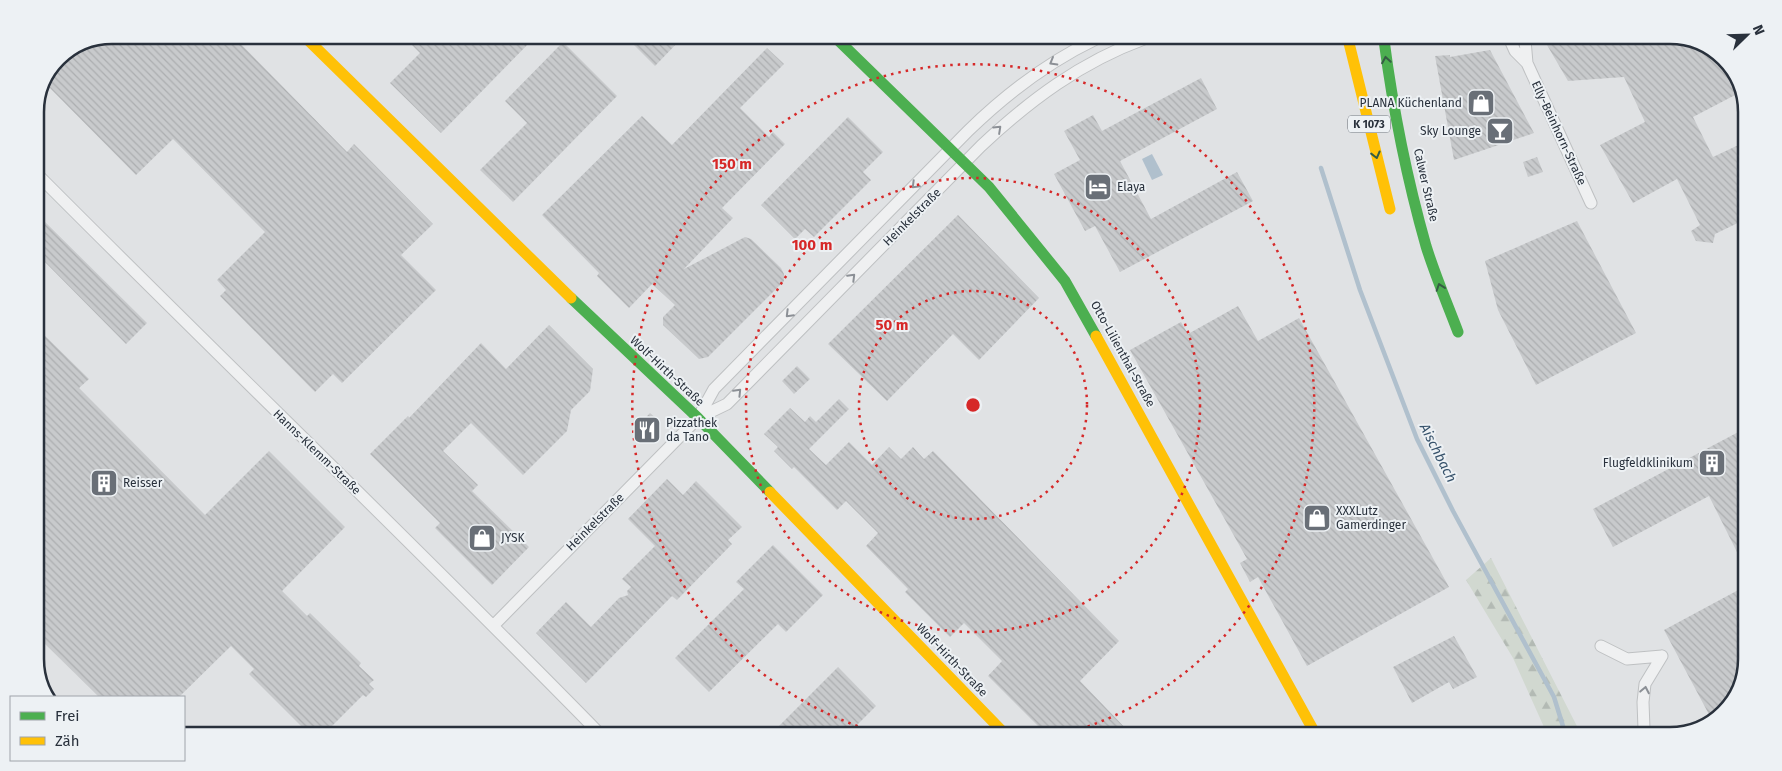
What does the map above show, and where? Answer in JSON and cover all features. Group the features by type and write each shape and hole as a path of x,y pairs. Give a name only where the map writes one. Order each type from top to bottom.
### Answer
{"street":[{"name":"Wolf-Hirth-Straße","path":"312,44 615,341 698,418 998,727"},
{"name":"Otto-Lilienthal-Straße","path":"842,44 989,187 1042,251 1074,295 1312,727"},
{"name":"Heinkelstraße","path":"493,626 698,418 714,389 949,150 1004,97 1046,66 1087,44"},
{"name":"Heinkelstraße","path":"698,418 727,404 1017,112 1057,82 1106,55 1132,44"},
{"name":"K 1073","path":"1349,44 1390,209"},
{"name":"Calwer Straße","path":"1384,44 1389,80 1416,208 1427,248 1458,332"},
{"name":"Elly-Beinhorn-Straße","path":"1512,44 1515,51 1527,63"},
{"name":"Elly-Beinhorn-Straße","path":"1525,44 1527,63 1591,204"},
{"name":"Hanns-Klemm-Straße","path":"44,181 234,372 422,554 593,727"},
{"path":"1601,646 1627,659 1662,656 1645,684 1643,702 1644,727"}],"green space":[{"path":"1491,558 1577,727 1544,727 1513,658 1466,580"}],"water":[{"path":"1152,154 1163,175 1152,180 1142,159"}],"building":[{"path":"103,44 241,44 347,152 354,144 433,224 401,255 436,290 342,383 333,374 315,392 220,296 226,290 217,280 265,232 173,139 136,175 49,87 57,72 78,53 90,47"},
{"path":"411,44 528,44 441,133 390,83 420,53"},
{"path":"561,44 565,44 617,96 513,202 480,170 527,123 505,101"},
{"path":"633,44 676,44 655,66"},
{"path":"1547,45 1683,45 1708,55 1727,74 1736,95 1693,117 1713,157 1738,145 1738,223 1715,234 1713,243 1696,241 1691,231 1700,225 1677,179 1633,203 1600,145 1645,122 1624,77 1568,81"},
{"path":"767,48 784,64 740,108 769,137 773,132 785,144 722,208 733,218 684,269 745,237 751,239 781,268 784,274 784,281 708,357 699,359 663,325 663,317 675,305 652,284 629,308 597,276 599,273 542,215 642,116 672,145"},
{"name":"PLANA Küchenland","path":"1490,50 1534,133 1454,160 1435,56 1450,55 1450,57"},
{"name":"Elaya","path":"1201,78 1217,109 1120,161 1151,219 1237,172 1253,201 1120,272 1095,226 1085,231 1054,174 1080,160 1064,131 1093,115 1102,131"},
{"path":"848,117 883,152 863,172 871,180 814,237 805,229 795,239 761,205"},
{"path":"1537,157 1543,172 1528,177 1523,162"},
{"path":"958,215 1039,298 979,360 953,334 887,401 828,344"},
{"path":"44,221 147,323 126,344 44,261"},
{"path":"1577,221 1636,333 1536,385 1498,310 1485,261"},
{"name":"XXXLutz Gamerdinger","path":"1238,306 1258,341 1299,318 1449,587 1307,666 1258,577 1250,582 1240,563 1247,559 1130,350 1181,322 1188,334"},
{"path":"549,325 593,369 590,391 571,410 567,431 523,475 471,423 443,451 478,485 472,491 529,547 492,585 435,528 440,523 370,454 408,416 409,418 481,343 506,369"},
{"name":"Reisser","path":"44,335 89,379 79,388 205,515 269,451 345,527 282,591 307,616 310,613 361,663 359,666 374,680 369,684 374,689 366,697 363,695 331,727 302,727 249,674 254,669 231,646 180,696 98,696 44,643"},
{"path":"797,366 810,379 794,394 782,381"},
{"path":"839,399 849,409 809,449 826,465 849,442 872,465 889,447 901,459 913,447 924,459 933,451 1119,641 1080,681 1124,727 1039,727 988,676 1002,661 964,623 950,637 905,592 908,589 866,546 878,533 846,501 837,510 794,467 792,469 774,451 778,447 764,434 790,408 805,422 810,416 816,422"},
{"path":"650,413 658,420 655,432 647,441 635,429"},
{"name":"Flugfeldklinikum","path":"1738,432 1738,554 1709,496 1613,547 1593,509"},
{"path":"667,479 683,495 696,481 742,527 728,540 732,544 677,600 672,596 586,683 536,633 566,602 591,627 619,598 628,595 627,591 631,587 622,579 655,546 628,519"},
{"path":"773,545 823,595 786,632 778,624 709,692 675,658 744,589 736,582"},
{"path":"1738,590 1737,672 1729,693 1709,715 1664,630"},
{"path":"1454,636 1477,677 1453,689 1449,682 1412,703 1393,667"},
{"path":"838,667 876,706 855,727 778,727"}],"waterway":[{"name":"Aischbach","path":"1321,168 1360,290 1417,439 1453,511 1554,697 1563,727"}],"traffic: fast":[{"path":"842,44 989,187 1065,281 1096,336"},
{"path":"1385,44 1401,144 1419,221 1433,268 1458,332"},
{"path":"571,298 698,418 770,492"}],"traffic: slow":[{"path":"312,44 571,298"},
{"path":"1349,44 1390,209"},
{"path":"1096,336 1312,727"},
{"path":"770,492 998,727"}],"place":[{"name":"PLANA Küchenland","path":"1481,103"},
{"name":"Sky Lounge","path":"1500,131"},
{"name":"Elaya","path":"1098,187"},
{"name":"Pizzathek da Tano","path":"647,430"},
{"name":"Flugfeldklinikum","path":"1712,463"},
{"name":"Reisser","path":"104,483"},
{"name":"XXXLutz Gamerdinger","path":"1317,518"},
{"name":"JYSK","path":"482,538"}]}
